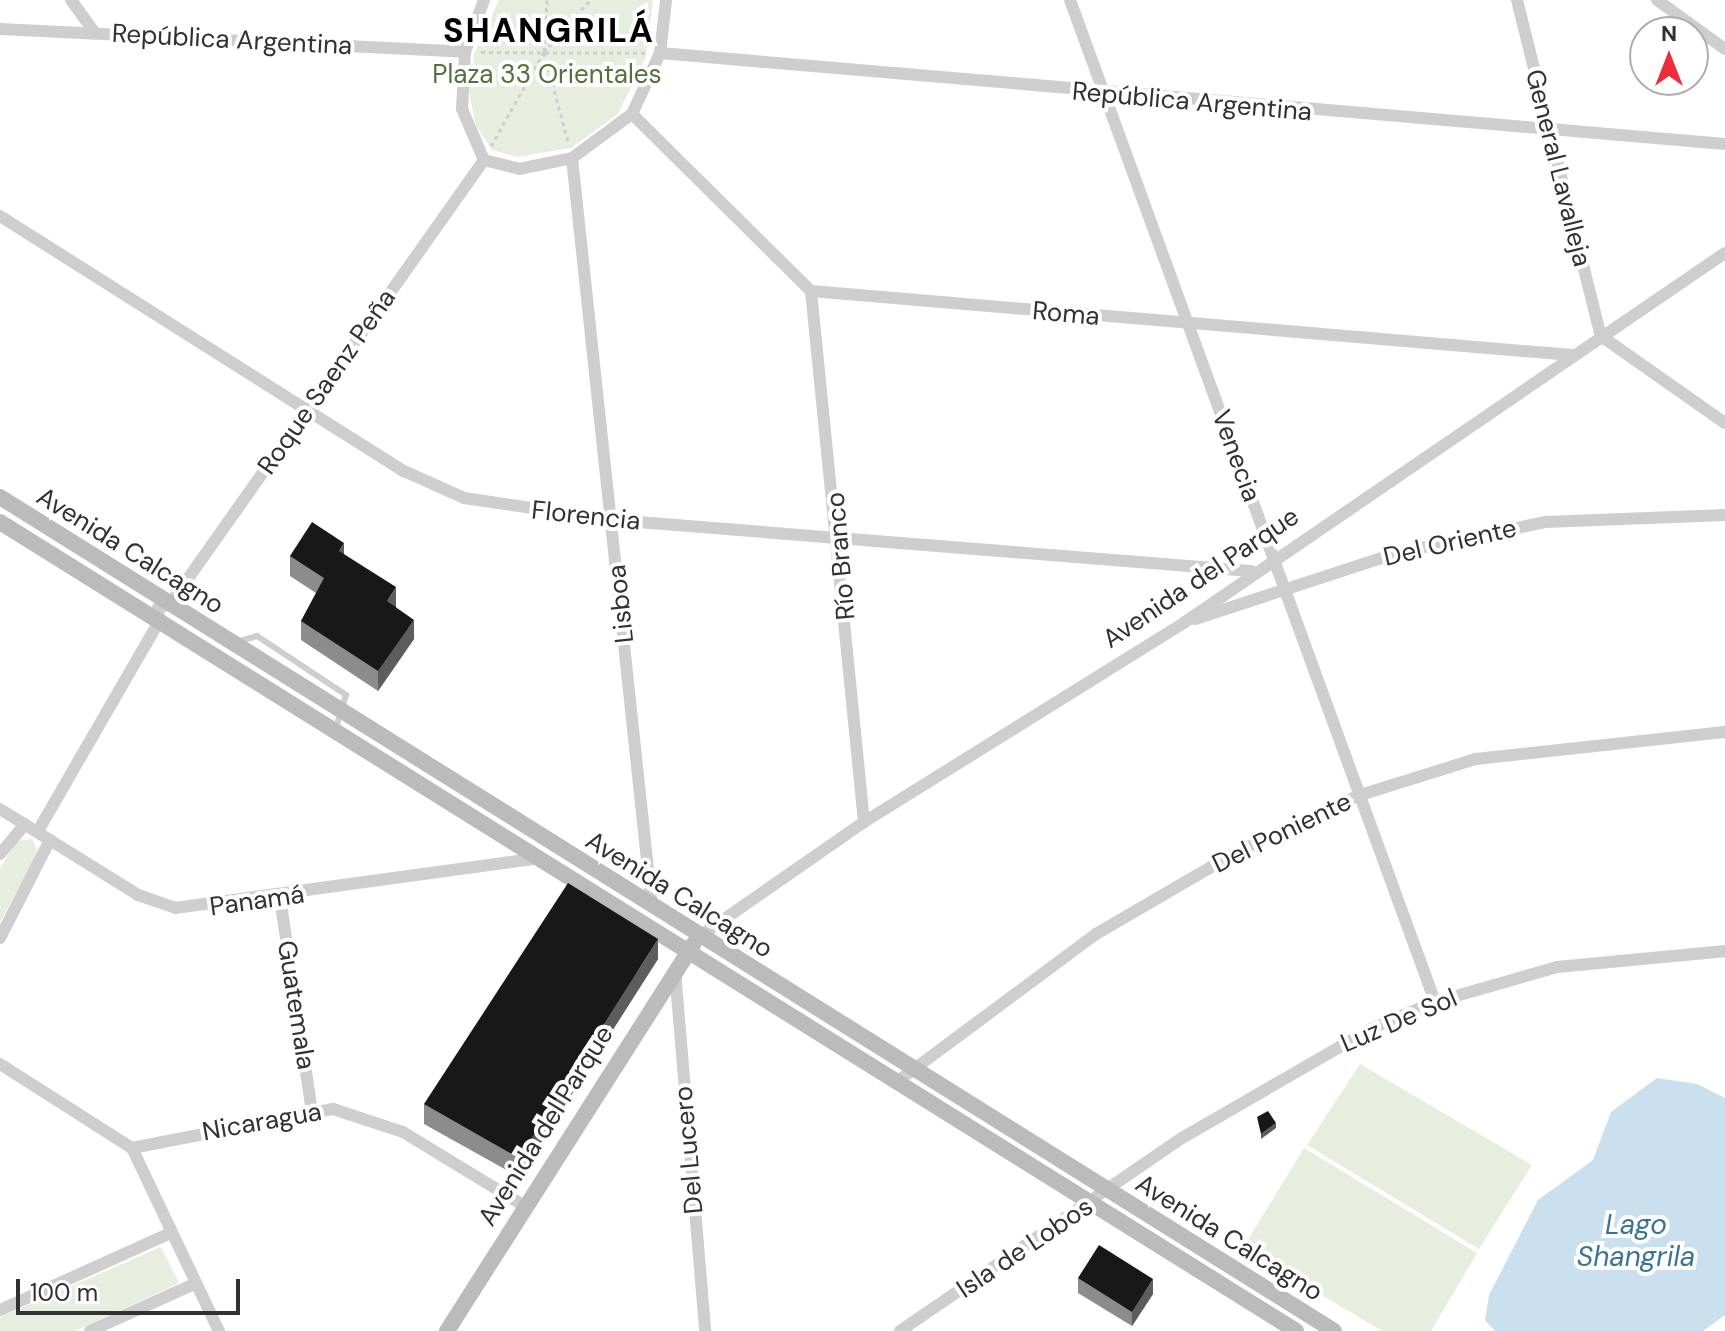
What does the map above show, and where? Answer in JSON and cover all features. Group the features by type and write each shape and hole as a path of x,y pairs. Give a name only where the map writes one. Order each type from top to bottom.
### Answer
{"street":[{"path":"71,0 95,33"},
{"path":"484,0 465,52 462,109 484,160 519,169 572,158 632,114 660,53 666,0"},
{"name":"Venecia","path":"1070,0 1285,588 1357,796 1435,1002"},
{"name":"General Lavalleja","path":"1517,0 1546,131 1601,336"},
{"path":"1657,0 1725,49"},
{"name":"República Argentina","path":"0,29 465,52"},
{"name":"República Argentina","path":"660,53 1106,95 1725,144"},
{"path":"632,114 811,291"},
{"name":"Lisboa","path":"572,158 652,907"},
{"name":"Roque Saenz Peña","path":"38,831 159,621 158,608 170,604 484,160"},
{"name":"Florencia","path":"1,219 305,411 464,498 613,520 1251,571"},
{"name":"Avenida del Parque","path":"455,1328 524,1206 695,943 864,822 1185,622 1251,571 1725,253"},
{"name":"Roma","path":"811,291 1572,355"},
{"name":"Río Branco","path":"811,291 840,537 864,822"},
{"path":"1601,336 1725,423"},
{"name":"Avenida Calcagno","path":"0,497 652,907 695,943 898,1081 1296,1331"},
{"name":"Del Oriente","path":"1185,622 1397,553 1545,522 1725,515"},
{"name":"Avenida Calcagno","path":"0,522 539,858 913,1068 1334,1331"},
{"name":"Del Poniente","path":"898,1081 1096,934 1235,853 1357,796 1476,759 1725,732"},
{"name":"Panamá","path":"0,809 138,895 175,908 280,898 539,858"},
{"path":"0,854 25,824"},
{"path":"0,938 50,840"},
{"name":"Guatemala","path":"280,898 312,1112"},
{"name":"Luz De Sol","path":"1109,1191 1288,1072 1435,1002 1557,967 1725,951"},
{"name":"Del Lucero","path":"675,970 705,1331"},
{"path":"0,1064 132,1148 192,1285 219,1331"},
{"name":"Nicaragua","path":"132,1148 333,1109 382,1122 524,1206"},
{"name":"Isla de Lobos","path":"900,1331 1109,1191"},
{"path":"0,1310 168,1234"},
{"path":"90,1331 192,1285"}],"lane":[{"path":"335,731 346,714"}],"path":[{"path":"547,0 544,52 572,158"},
{"path":"484,160 544,52 590,0"},
{"path":"465,52 660,53"}],"green space":[{"name":"Plaza 33 Orientales","path":"499,0 653,0 646,57 618,114 571,148 517,157 492,150 476,126 469,92 474,54"},
{"path":"32,839 38,853 0,922 0,868 17,841"},
{"path":"1360,1064 1532,1165 1479,1249 1307,1145"},
{"path":"1304,1148 1477,1253 1431,1331 1382,1331 1243,1248"},
{"path":"161,1247 179,1283 75,1331 0,1331 0,1317"}],"water":[{"name":"Lago Shangrila","path":"1657,1078 1697,1084 1725,1098 1725,1315 1703,1331 1495,1331 1485,1320 1489,1295 1538,1200 1593,1160 1611,1112"}],"building":[{"path":"312,522 344,543 339,551 396,587 387,601 414,620 378,671 301,621 324,578 290,556"},
{"path":"568,883 658,939 519,1158 424,1104"},
{"path":"1268,1111 1276,1123 1261,1134 1257,1117"},
{"path":"1099,1245 1153,1279 1132,1312 1078,1278"}],"district":[{"name":"SHANGRILÁ","path":"549,31"}]}
